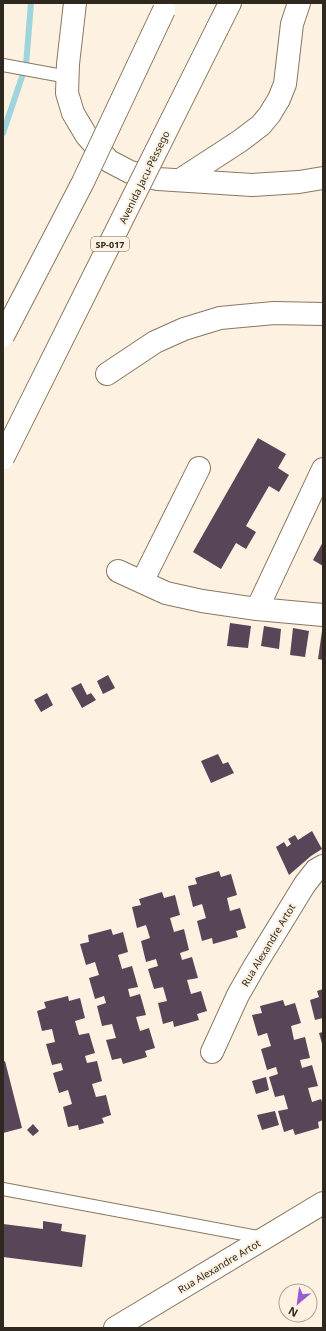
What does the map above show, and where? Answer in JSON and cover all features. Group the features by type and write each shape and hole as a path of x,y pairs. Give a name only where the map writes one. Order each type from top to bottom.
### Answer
{"main road":[{"path":"75,3 67,93 73,113 86,135 110,161 130,172 158,179 252,185 299,182 323,178"},
{"name":"Avenida Jacu-Pêssego","path":"3,458 230,3"},
{"path":"180,180 240,141 261,125 270,114 279,99 284,84 292,24 299,3"},
{"path":"3,336 83,182 166,7"},
{"path":"107,374 155,342 184,329 220,318 274,313 323,314"},
{"path":"142,582 199,468"},
{"path":"257,609 323,469"},
{"path":"118,571 166,593 202,601 257,609 323,615"},
{"name":"Rua Alexandre Artot","path":"212,1052 238,995 254,967 305,884 316,870 323,866"},
{"name":"Rua Alexandre Artot","path":"115,1328 323,1203"}],"lane":[{"path":"3,65 68,77"},
{"path":"3,1190 265,1238"}],"building":[{"path":"258,438 286,454 278,468 289,475 279,492 269,486 246,526 256,532 246,549 236,543 221,569 193,552"},
{"path":"323,542 323,566 313,560"},
{"path":"230,623 251,626 248,648 227,646"},
{"path":"264,626 281,629 279,649 261,646"},
{"path":"293,628 309,631 305,657 290,655"},
{"path":"323,631 323,660 318,659"},
{"path":"108,675 115,688 103,694 97,681"},
{"path":"81,683 87,695 91,693 96,700 82,708 71,688"},
{"path":"47,693 53,705 41,712 34,700"},
{"path":"218,754 223,764 228,762 234,773 211,783 201,761"},
{"path":"312,831 322,849 311,856 289,875 276,847 284,842 287,847 291,844 288,839 295,835 298,840"},
{"path":"219,871 221,877 231,874 237,895 227,898 230,911 240,908 246,928 236,931 238,937 213,944 212,938 202,941 197,921 206,918 202,904 193,907 188,886 197,884 195,878"},
{"path":"162,892 164,898 175,895 180,915 170,918 174,932 184,929 189,950 180,953 182,960 192,957 198,978 187,980 191,994 201,991 207,1011 197,1014 199,1020 174,1027 173,1021 163,1024 158,1003 167,1001 163,987 154,989 148,969 158,966 156,959 146,962 141,941 150,938 146,925 137,928 132,907 141,905 139,899"},
{"path":"111,929 113,935 123,932 128,952 118,955 122,969 132,966 138,987 128,989 130,997 140,994 146,1015 136,1017 140,1031 149,1028 155,1048 145,1051 147,1057 123,1064 121,1058 112,1060 106,1040 116,1038 112,1024 102,1026 97,1006 106,1003 104,996 95,999 89,978 99,975 95,962 86,965 80,944 89,942 88,935"},
{"path":"323,989 323,1018 315,1020 310,1000 319,997 317,991"},
{"path":"68,996 69,1001 80,998 85,1018 75,1021 79,1035 89,1033 95,1053 85,1056 87,1063 97,1061 102,1081 92,1084 96,1097 106,1095 111,1115 102,1118 104,1123 79,1130 78,1125 68,1127 63,1107 72,1104 68,1090 59,1093 53,1073 63,1070 61,1063 52,1065 46,1044 55,1042 52,1029 42,1031 37,1011 46,1008 44,1002"},
{"path":"283,1000 285,1006 295,1003 301,1023 291,1026 294,1040 305,1037 310,1058 300,1060 302,1068 312,1065 318,1086 308,1088 312,1102 321,1099 323,1105 323,1120 318,1122 319,1128 295,1135 293,1129 284,1132 278,1111 288,1109 284,1095 275,1097 269,1077 278,1074 276,1067 267,1070 261,1049 271,1046 267,1033 258,1036 252,1015 262,1013 260,1006"},
{"path":"323,1032 323,1047 319,1033"},
{"path":"5,1061 22,1128 3,1133 3,1062"},
{"path":"266,1077 269,1090 256,1094 252,1081"},
{"path":"275,1111 279,1125 262,1130 257,1115"},
{"path":"33,1124 39,1131 33,1136 27,1130"},
{"path":"43,1221 62,1224 61,1231 86,1235 82,1267 3,1257 3,1224 43,1229"}],"waterway":[{"path":"3,133 26,65 31,3"}]}
